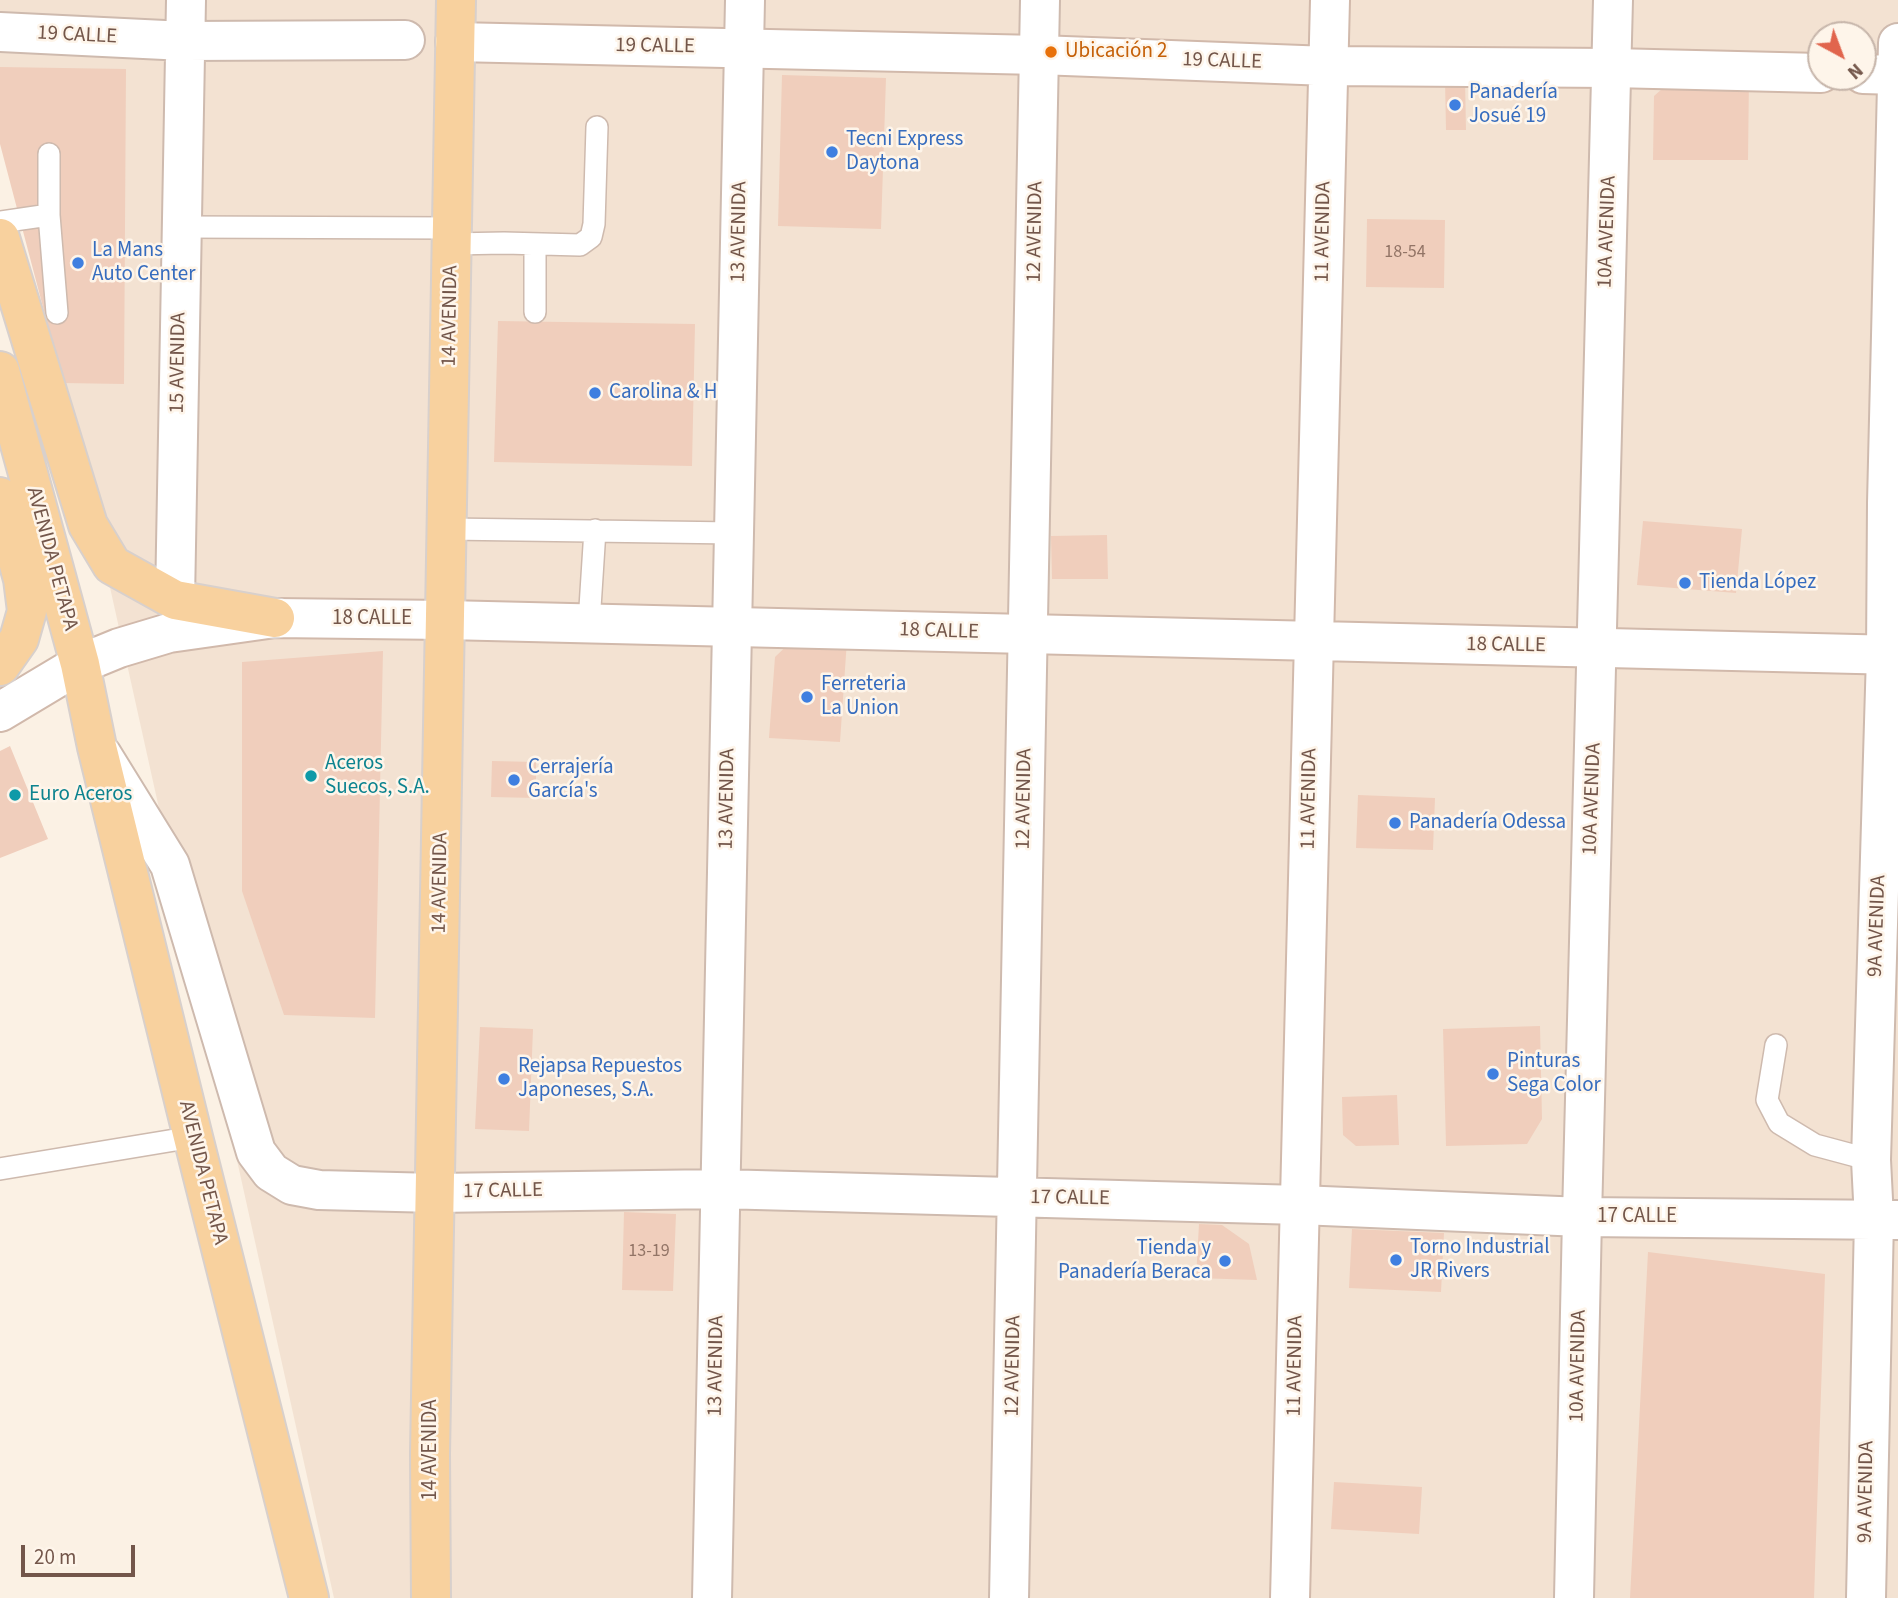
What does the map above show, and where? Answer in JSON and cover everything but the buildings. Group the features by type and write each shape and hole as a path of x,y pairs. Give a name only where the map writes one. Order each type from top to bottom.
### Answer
{"main road":[{"name":"14 AVENIDA","path":"431,1598 429,1453 456,0"},
{"path":"0,238 88,525 113,565 175,600 275,618"},
{"name":"AVENIDA PETAPA","path":"0,371 80,664 97,747 309,1598"},
{"path":"0,497 23,579 27,611 19,639 0,666"}],"street":[{"name":"15 AVENIDA","path":"175,600 186,0"},
{"name":"13 AVENIDA","path":"712,1598 745,0"},
{"name":"12 AVENIDA","path":"1009,1598 1040,0"},
{"name":"11 AVENIDA","path":"1290,1598 1329,0"},
{"name":"10A AVENIDA","path":"1574,1598 1613,0"},
{"name":"19 CALLE","path":"0,32 185,41 405,40"},
{"name":"19 CALLE","path":"455,42 1039,55 1328,66 1807,73"},
{"name":"9A AVENIDA","path":"1866,1598 1886,1220 1871,1160 1892,655 1898,43"},
{"path":"1877,74 1898,75"},
{"name":"18 CALLE","path":"0,712 80,664 119,648 169,633 275,618 732,626 1892,655"},
{"name":"AVENIDA PETAPA","path":"97,747 170,864 256,1152"},
{"name":"17 CALLE","path":"256,1152 271,1172 292,1185 320,1190 435,1193 720,1189 1300,1205 1582,1217 1886,1220"}],"lane":[{"path":"182,227 452,236 535,244 580,245 591,237 594,224 597,127"},
{"path":"49,154 49,215 57,313"},
{"path":"0,222 49,215"},
{"path":"535,244 536,312"},
{"path":"447,529 734,533"},
{"path":"589,623 595,530"},
{"path":"1776,1045 1767,1100 1779,1123 1815,1145 1871,1160"},
{"path":"0,1169 193,1138"}],"shaded area":[{"path":"0,0 1898,0 1898,1598 334,1598 0,91"}],"place":[{"name":"Ubicación 2","path":"1051,52"},
{"name":"Panadería Josué 19","path":"1455,105"},
{"name":"Tecni Express Daytona","path":"832,152"},
{"name":"La Mans Auto Center","path":"78,263"},
{"name":"Carolina & H","path":"595,393"},
{"name":"Tienda López","path":"1685,583"},
{"name":"Ferreteria La Union","path":"807,697"},
{"name":"Aceros Suecos, S.A.","path":"311,776"},
{"name":"Cerrajería García's","path":"514,780"},
{"name":"Euro Aceros","path":"15,795"},
{"name":"Panadería Odessa","path":"1395,823"},
{"name":"Pinturas Sega Color","path":"1493,1074"},
{"name":"Rejapsa Repuestos Japoneses, S.A.","path":"504,1079"},
{"name":"Torno Industrial JR Rivers","path":"1396,1260"},
{"name":"Tienda y Panadería Beraca","path":"1225,1261"}]}
